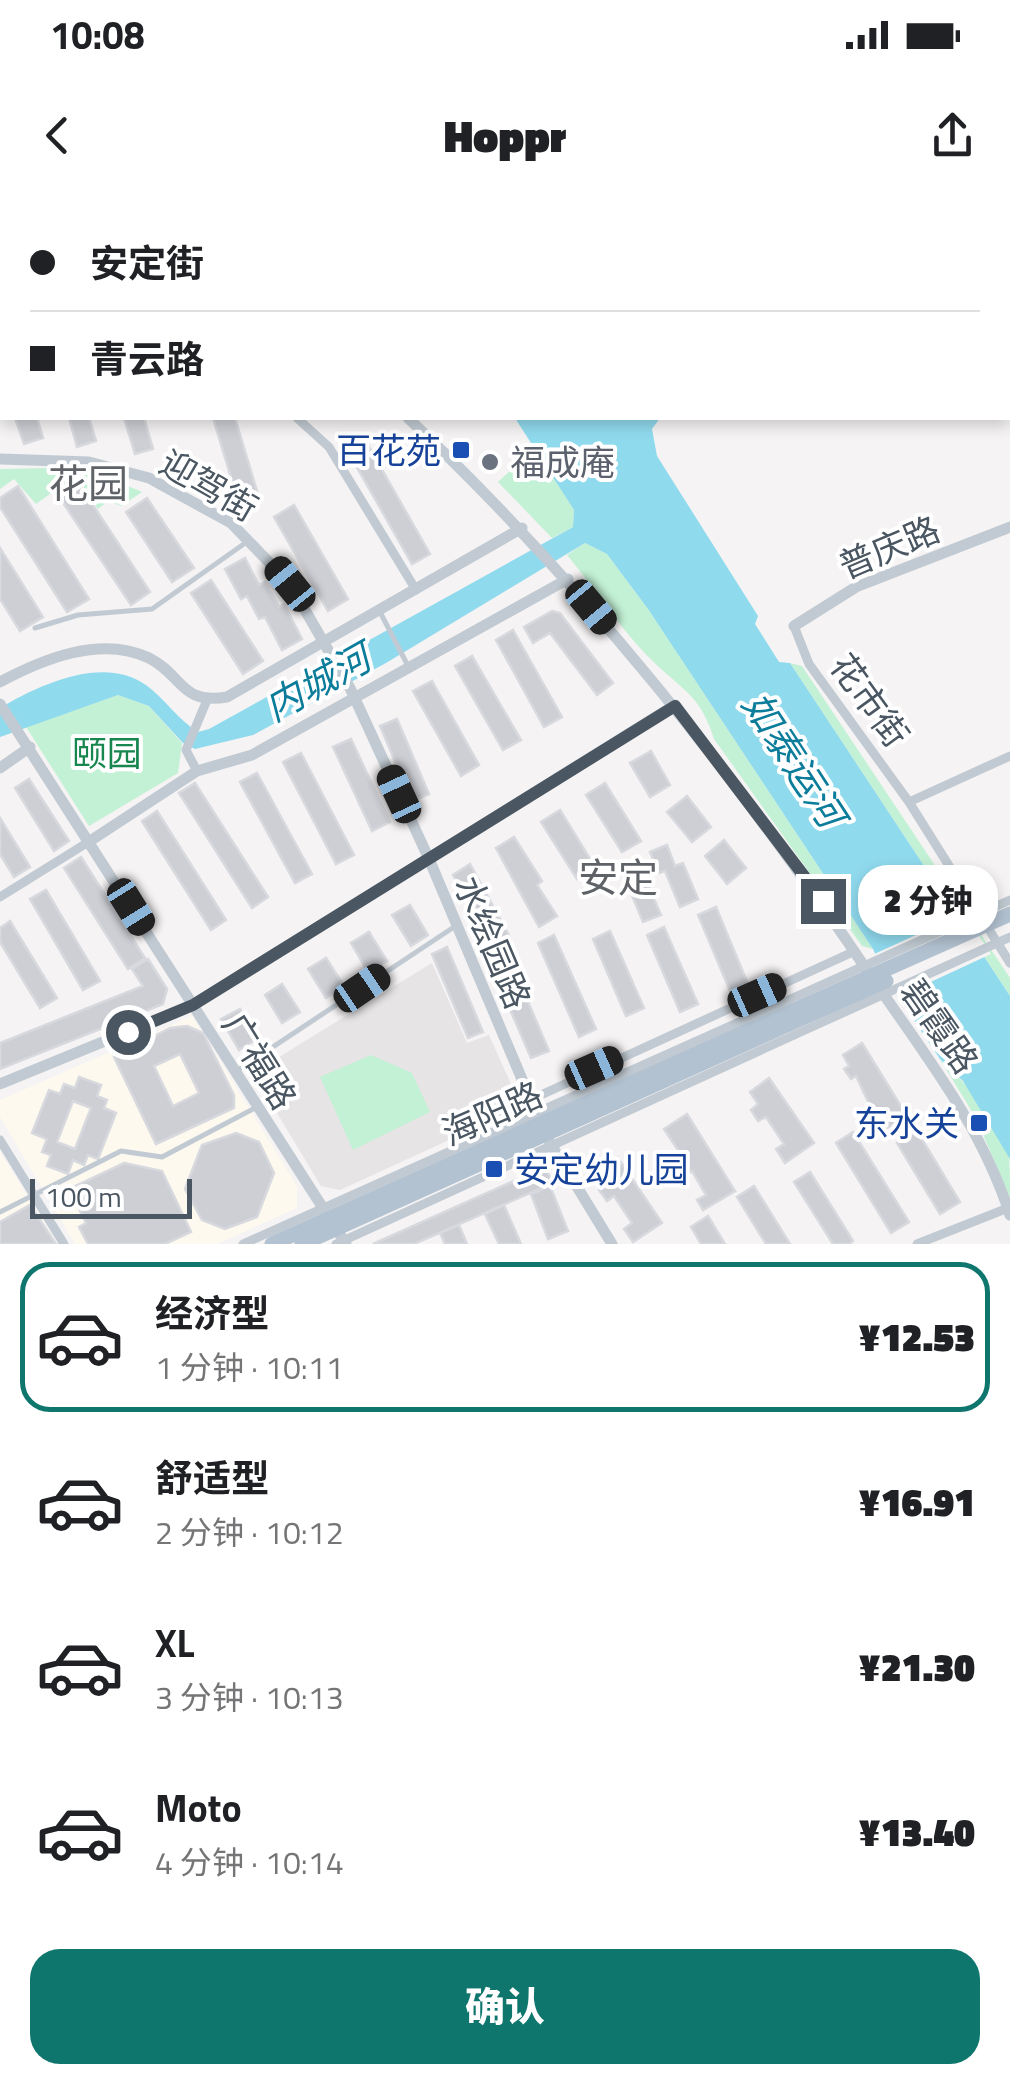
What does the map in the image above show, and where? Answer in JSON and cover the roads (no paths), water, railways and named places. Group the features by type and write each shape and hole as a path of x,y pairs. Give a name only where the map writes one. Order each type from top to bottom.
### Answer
{"main road":[{"name":"海阳路","path":"785,1020 1010,914"},
{"name":"海阳路","path":"302,1244 335,1231 541,1124 1010,925"},
{"name":"海阳路","path":"272,1244 335,1231"}],"street":[{"path":"299,420 330,448 416,590"},
{"name":"碧霞路","path":"410,420 536,541 675,706 774,832 956,1096 1009,1211"},
{"name":"迎驾街","path":"0,459 89,462 150,478 207,506 251,539 290,584 333,655"},
{"name":"普庆路","path":"794,626 856,586 1010,527"},
{"path":"0,682 82,651 110,648 151,659 192,696 207,700 250,687 522,528"},
{"path":"0,898 198,771 252,755 352,693 409,667 568,579"},
{"name":"花市街","path":"794,626 809,664 909,802 1010,963"},
{"name":"水绘园路","path":"333,655 429,859 541,1124 610,1243"},
{"path":"198,771 188,760 188,747 207,700"},
{"name":"广福路","path":"0,704 335,1231"},
{"path":"0,1084 193,1005 675,706"},
{"path":"0,768 30,747"},
{"path":"909,802 1010,756"},
{"path":"785,1020 1010,900"},
{"path":"541,1124 785,1020 1010,937"},
{"path":"243,1244 335,1231 541,1124 855,951"},
{"path":"0,1140 64,1244"},
{"path":"918,1244 1009,1211"}],"lane":[{"path":"35,628 78,615 152,609 251,539"},
{"path":"379,612 409,667"},
{"path":"236,1072 456,925"},
{"path":"0,1212 121,1150 162,1157 257,1106"}],"water":[{"path":"516,420 659,420 652,429 657,456 758,616 755,624 779,662 790,663 1010,996 1010,1159 963,1081 940,1059 886,978 873,949 648,609 607,554 585,543 386,663 253,735 195,749 183,743 149,706 118,695 0,737 0,708 53,682 92,673 129,676 146,685 198,732 209,729 573,527 574,510"}],"place":[{"name":"百花苑","path":"461,450"},
{"name":"福成庵","path":"490,462"},
{"name":"东水关","path":"979,1123"},
{"name":"安定幼儿园","path":"494,1169"}],"district":[{"name":"花园","path":"88,483"},
{"name":"安定","path":"618,877"}],"water label":[{"name":"内城河","path":"317,682"},
{"name":"如泰运河","path":"794,759"}],"park label":[{"name":"颐园","path":"107,753"}]}
